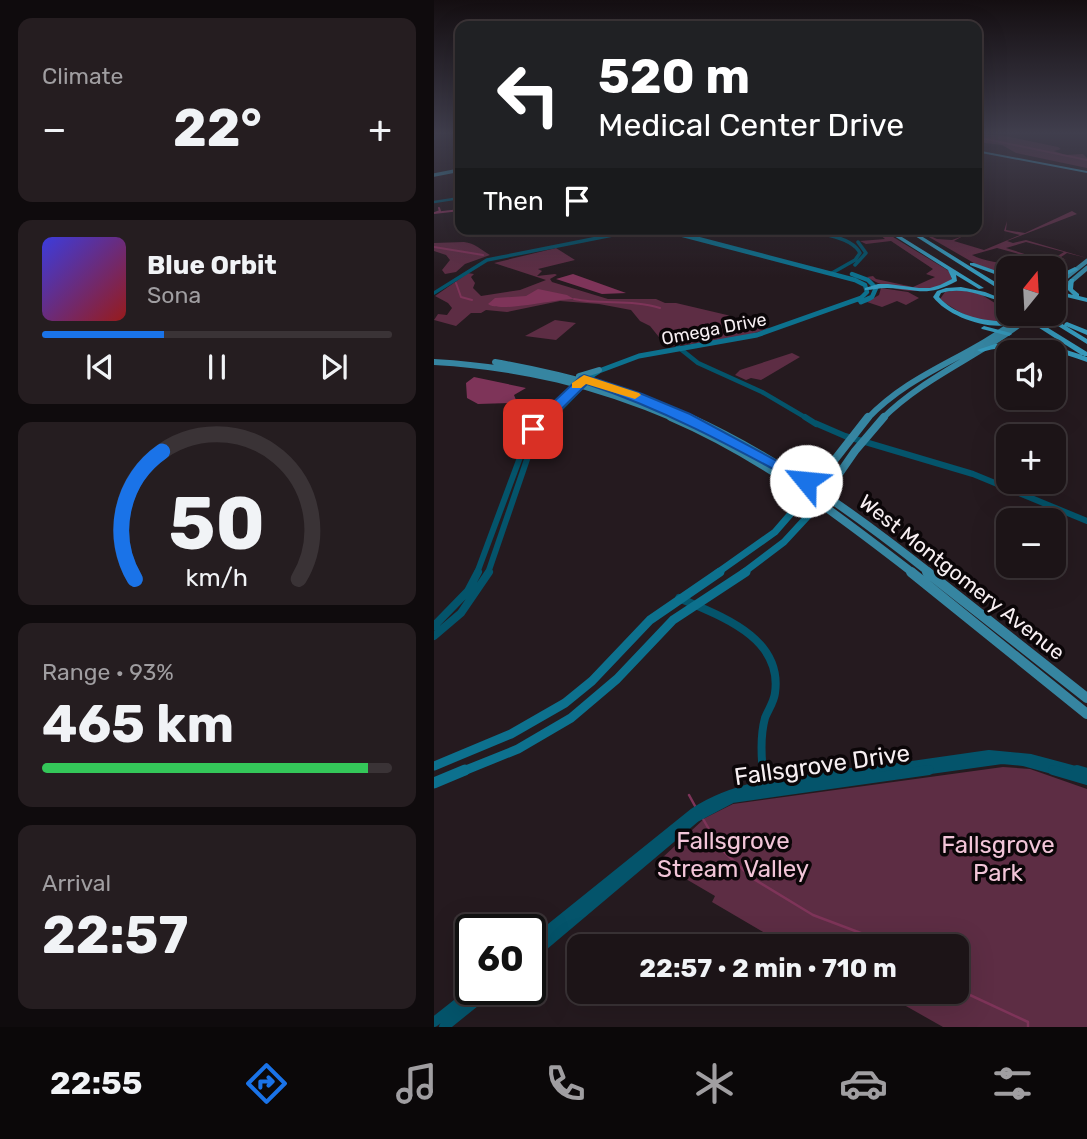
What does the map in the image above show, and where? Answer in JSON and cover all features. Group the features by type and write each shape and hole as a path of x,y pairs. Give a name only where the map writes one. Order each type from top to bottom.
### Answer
{"highway":[{"path":"898,235 996,297"},
{"path":"899,235 996,295"},
{"path":"916,235 996,284"},
{"path":"921,235 996,283"},
{"path":"948,252 996,273"},
{"path":"1066,273 1075,269"},
{"path":"951,270 956,280 931,295 934,303 999,333 1009,334"},
{"path":"1072,279 1070,289 1087,301"},
{"path":"871,288 917,292 938,289"},
{"path":"996,298 959,288 939,292 936,297 941,304 982,323 996,325"},
{"path":"1066,296 1087,301"},
{"path":"1066,323 1087,337"},
{"path":"1066,324 1087,337"},
{"path":"1040,326 1087,355"},
{"path":"1065,326 1087,337"},
{"path":"981,350 1006,343 1035,344 1087,355"}],"main road":[{"path":"685,235 838,272"},
{"path":"699,235 838,272 871,288"},
{"path":"1066,279 1087,261"},
{"path":"1066,284 1087,268"},
{"name":"Omega Drive","path":"584,382 600,372 629,361 679,349 760,337 862,302 875,294 871,288"},
{"path":"434,766 510,734 559,706 602,671 659,612 752,552 789,518 887,399 910,382 1009,326"},
{"path":"434,783 518,749 571,718 595,700 655,637 694,605 774,550 820,503 864,443 899,402 920,386 1009,334 1016,326"},
{"path":"434,360 513,365 569,376 685,416 802,480 810,491"},
{"path":"434,360 584,382"},
{"path":"569,376 600,372 601,387"},
{"path":"576,393 601,387 703,434 810,491"},
{"path":"802,480 820,478"},
{"name":"West Montgomery Avenue","path":"810,491 825,494 892,543 1087,698"},
{"name":"West Montgomery Avenue","path":"810,491 820,503 1087,714"}],"street":[{"path":"434,202 455,199"},
{"path":"444,285 471,265 489,258 599,235"},
{"path":"434,291 487,260 613,235"},
{"path":"828,235 843,238 860,250 855,260 838,272"},
{"path":"679,349 698,363 762,392 815,423 852,439 908,453 973,474 1087,521"},
{"path":"434,636 461,613 486,579 535,436 584,382"},
{"path":"434,626 468,591 482,565 528,436 546,414 584,382"},
{"path":"679,598 742,628 757,639 771,656 775,667 775,694 765,719 760,749 766,789"},
{"name":"Fallsgrove Drive","path":"766,789 989,754 1031,758 1087,773"},
{"name":"Fallsgrove Drive","path":"546,933 699,813 734,793 1002,760 1023,762 1087,780"},
{"name":"Fallsgrove Drive","path":"546,943 699,813"},
{"path":"434,1022 456,1005"},
{"path":"444,1027 471,1005"}],"green space":[{"path":"1072,211 1077,214 1007,241 1013,243 1026,240 1087,258 1067,253 1058,256 1064,252 1026,242 1006,248 1031,256 997,248 972,255 996,262 996,273 986,270 925,235 952,240 963,236 954,241 984,250 1020,235 1004,231 1007,221 1006,230 1025,233"},
{"path":"880,235 890,235 949,271 952,279 933,289 910,291 887,286 867,277 873,276 913,287 935,277 926,274 933,269 891,241 866,244 860,241 885,239"},
{"path":"464,242 475,245 490,255 465,264 456,272 445,274 442,270 450,260 446,255 434,251 434,243"},
{"path":"556,248 575,260 538,269 542,271 537,276 555,274 557,275 550,279 552,282 608,299 656,299 727,315 757,327 770,328 739,338 667,347 650,326 640,321 631,310 560,301 507,312 486,310 471,313 456,326 434,320 438,314 447,315 452,308 435,296 468,273 474,274 471,277 475,283 473,288 481,296 520,290 546,280 494,263"},
{"path":"881,288 908,292 919,298 906,305 897,301 882,307 867,302 879,295"},
{"path":"958,290 979,293 996,304 996,322 976,319 956,310 940,299 945,292"},
{"path":"555,320 576,323 556,340 525,336"},
{"path":"792,353 800,357 761,380 746,380 735,375 740,370"},
{"name":"Fallsgrove Park","path":"1003,767 1030,769 1087,789 1087,1027 943,1027 902,1004 969,1004 969,934 767,934 712,902 715,896 686,879 662,858 705,818 733,804"}],"shaded area":[{"path":"573,274 627,293 602,294 556,279"},
{"path":"538,289 574,299 504,307 488,304 495,298 526,296"},
{"path":"474,377 526,388 514,395 516,400 511,403 478,404 467,398 466,383"}],"waterway":[{"path":"435,213 440,211 439,208"},
{"path":"435,213 455,211"},
{"path":"434,247 483,255"},
{"path":"456,283 461,297 472,300"},
{"path":"574,299 660,308"},
{"path":"689,795 695,806"},
{"path":"702,817 719,847 752,878 813,915 863,934"},
{"path":"969,995 1028,1022 1028,1027"}],"slow traffic":[{"path":"576,385 584,379 635,395"}],"route":[{"path":"533,429 584,379 638,396 685,416 806,481"}],"park label":[{"name":"Fallsgrove Stream Valley","path":"733,855"}]}
